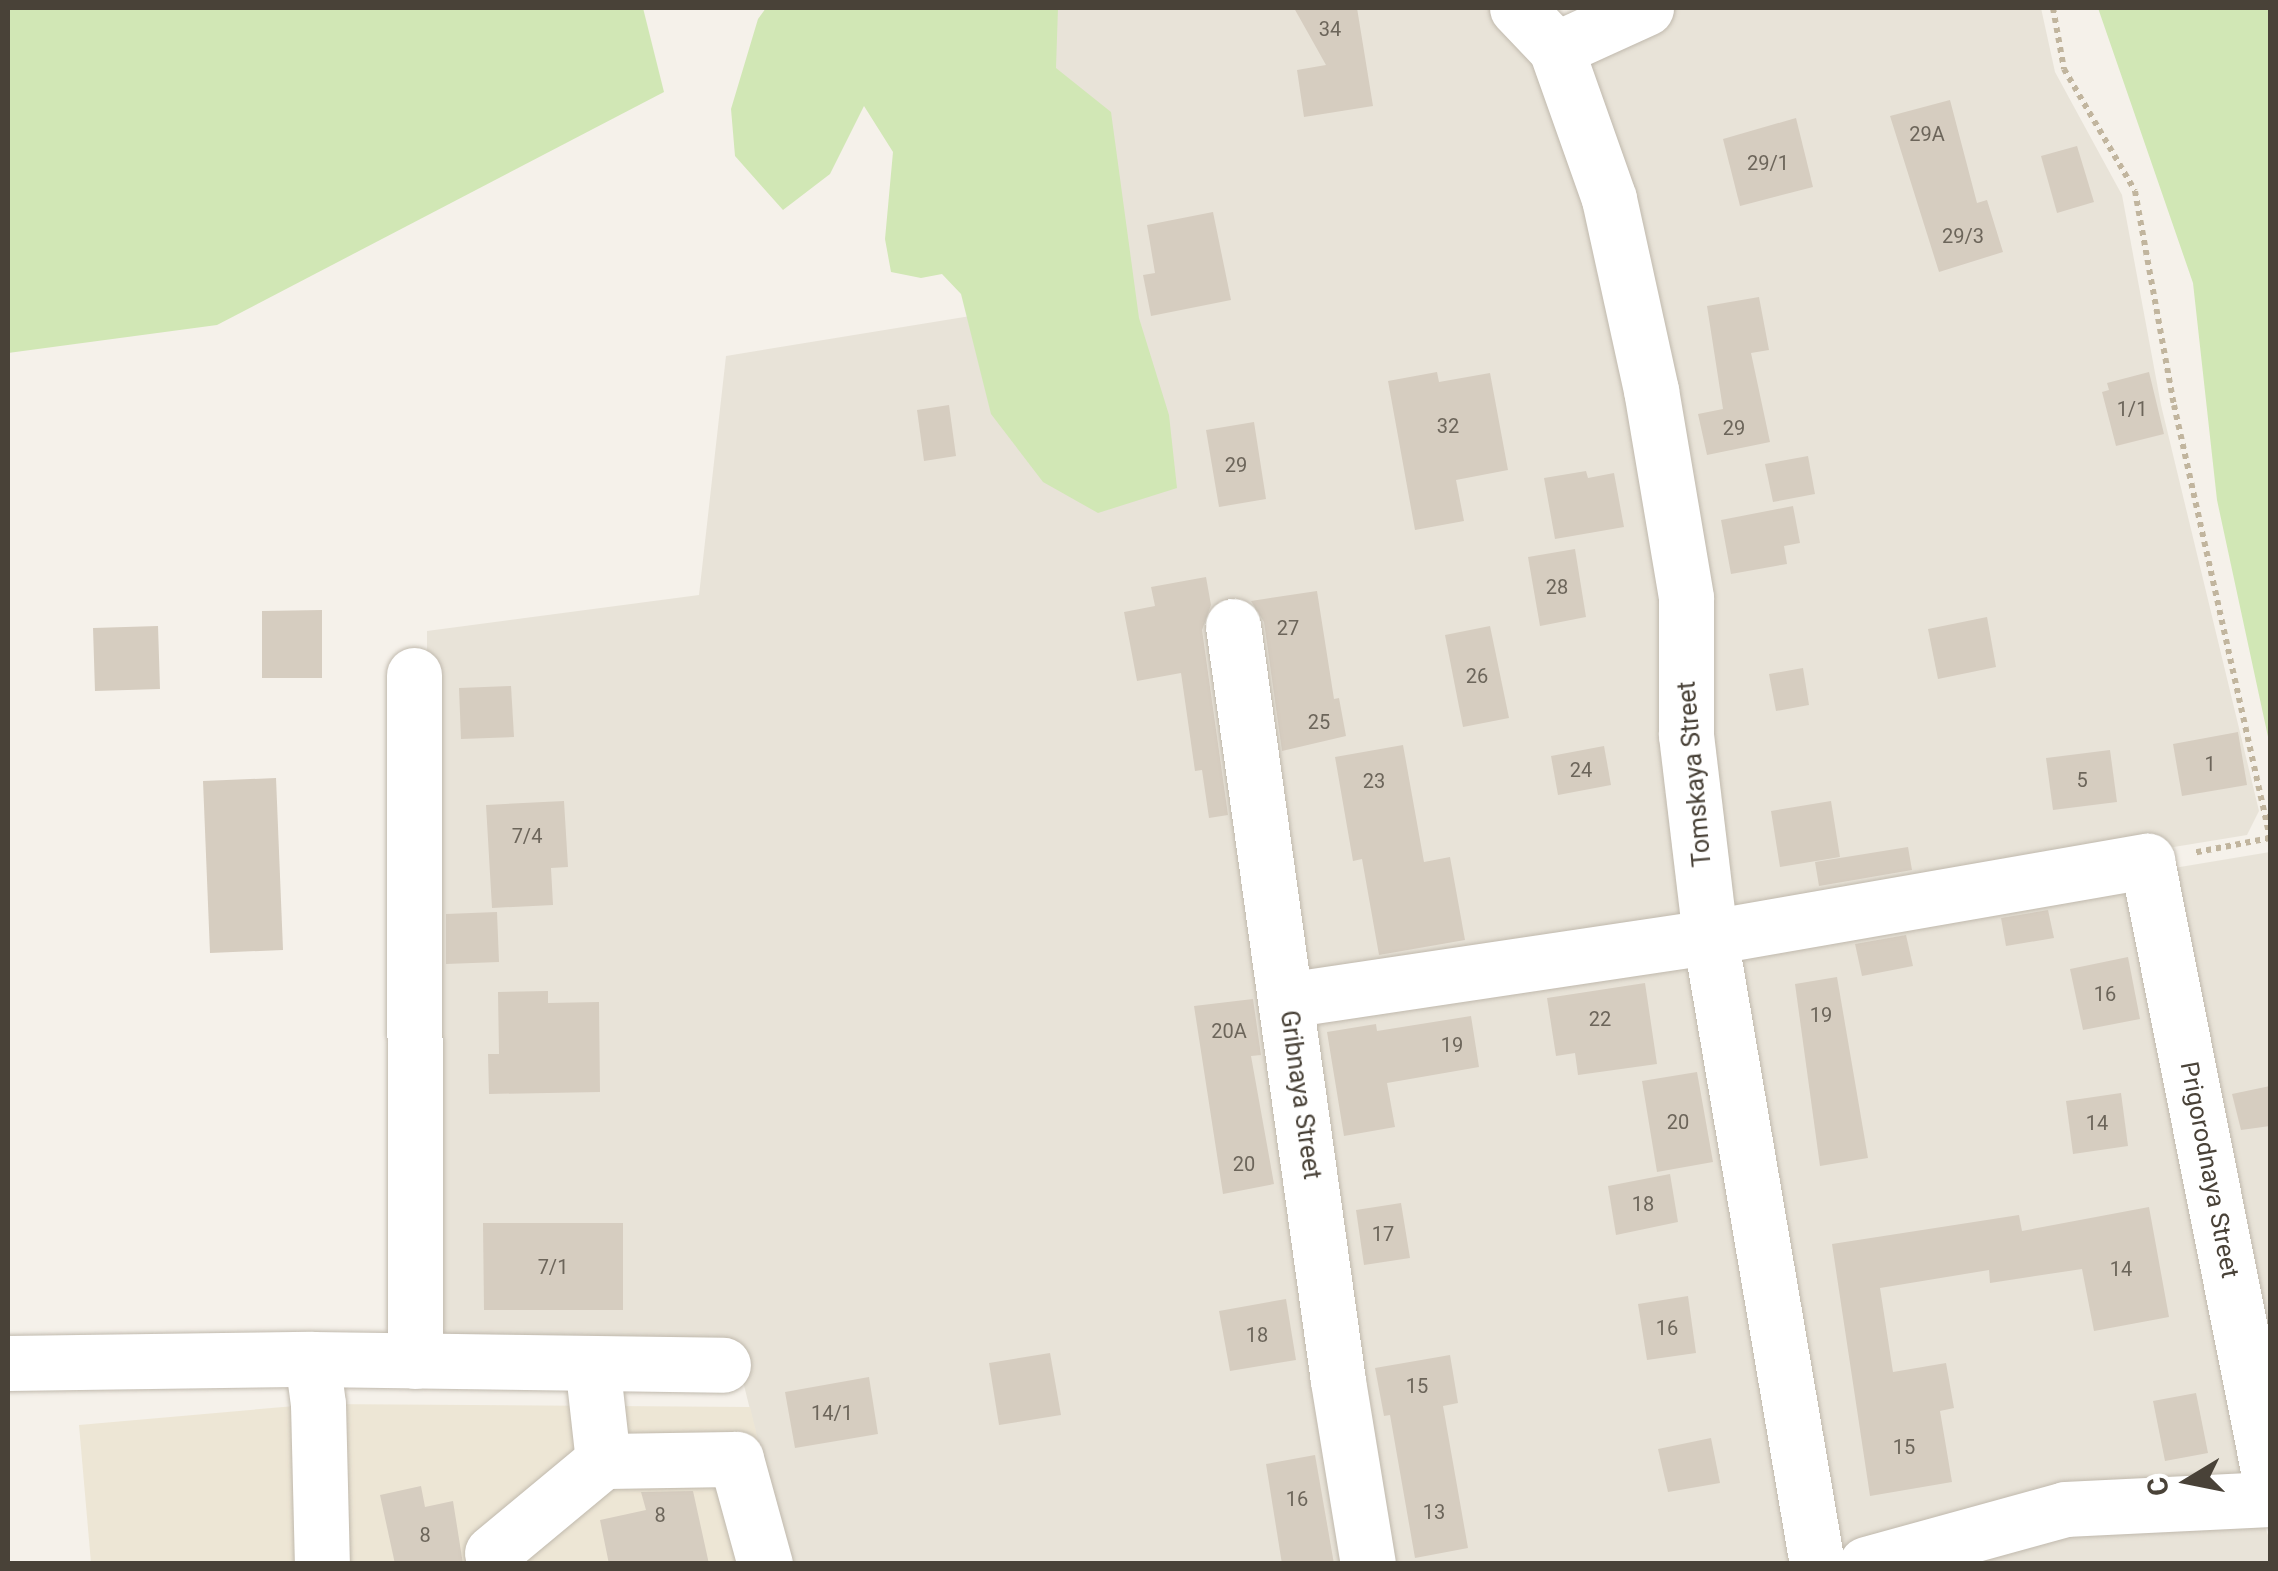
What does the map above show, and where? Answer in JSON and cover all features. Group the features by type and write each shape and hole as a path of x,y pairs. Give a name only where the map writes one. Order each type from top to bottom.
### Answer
{"street":[{"name":"Tomskaya Street","path":"1517,8 1556,49 1609,199 1651,390 1686,598 1686,735 1710,937 1817,1564"},
{"path":"1556,49 1646,8"},
{"name":"Gribnaya Street","path":"1234,626 1335,1362 1368,1564"},
{"path":"414,675 415,1360"},
{"path":"1287,1000 1710,937 2147,861"},
{"name":"Prigorodnaya Street","path":"2147,861 2270,1480"},
{"path":"312,1359 318,1404 322,1564"},
{"path":"8,1364 312,1359 723,1365"},
{"path":"592,1363 603,1461"},
{"path":"492,1554 603,1461 736,1459 765,1564"},
{"path":"1866,1564 2064,1509 2270,1499"}],"path":[{"path":"2054,8 2064,69 2136,191 2174,405 2270,838 2147,861"}],"shaded area":[{"path":"970,8 1497,8 1544,57 1640,392 1695,929 1296,983 1357,1563 788,1563 735,1349 426,1343 427,631 699,595 726,356 1025,307"},
{"path":"1676,8 2041,8 2055,72 2122,195 2161,405 2259,811 2247,835 1723,921 1577,57"},
{"path":"2270,852 2270,1418 2156,871"},
{"path":"2138,875 2258,1486 1830,1560 1725,948"},
{"path":"1699,954 1806,1563 1380,1563 1304,1016"},
{"path":"318,1404 750,1407 788,1563 91,1563 79,1425"},
{"path":"2261,1515 2270,1541 2270,1563 1910,1564 2063,1520"}],"green space":[{"path":"8,8 643,8 664,92 217,325 8,353"},
{"path":"766,8 1058,8 1056,68 1111,112 1139,318 1169,415 1177,488 1098,513 1043,482 991,414 961,294 942,274 921,278 891,272 885,239 893,152 864,106 830,174 783,210 735,156 731,109 758,19"},
{"path":"2098,8 2270,8 2270,746 2217,500 2193,283"}],"building":[{"path":"1294,8 1357,8 1373,106 1304,117 1297,70 1326,65"},
{"path":"1950,100 1977,203 1987,200 2003,252 1939,272 1890,116"},
{"path":"1796,118 1813,187 1740,206 1723,139"},
{"path":"2077,146 2094,202 2057,213 2041,156"},
{"path":"1213,212 1231,300 1151,316 1143,275 1155,273 1147,225"},
{"path":"1759,297 1769,350 1751,353 1770,442 1707,455 1698,414 1723,409 1707,306"},
{"path":"1437,372 1439,382 1490,373 1508,470 1456,480 1464,521 1415,530 1388,381"},
{"path":"2149,372 2164,434 2116,446 2102,392 2109,390 2107,383"},
{"path":"949,405 956,456 924,461 917,410"},
{"path":"1254,422 1266,499 1219,507 1206,430"},
{"path":"1808,456 1815,494 1773,502 1765,464"},
{"path":"1586,471 1588,478 1614,473 1624,527 1555,539 1544,478"},
{"path":"1793,506 1800,543 1784,546 1787,564 1731,574 1721,520"},
{"path":"1575,549 1586,617 1540,626 1528,557"},
{"path":"1206,577 1211,605 1202,630 1228,815 1209,818 1202,770 1195,771 1181,673 1137,681 1124,612 1155,606 1151,587"},
{"path":"1317,591 1334,699 1339,698 1346,736 1282,751 1264,622 1251,601"},
{"path":"322,610 322,678 262,678 262,611"},
{"path":"1987,617 1996,667 1938,679 1928,629"},
{"path":"158,626 160,689 95,691 93,628"},
{"path":"1490,626 1509,718 1463,727 1445,635"},
{"path":"1803,668 1809,705 1776,711 1769,674"},
{"path":"511,686 514,737 461,739 459,688"},
{"path":"2238,732 2247,785 2182,796 2173,744"},
{"path":"1403,745 1424,862 1450,857 1465,940 1379,955 1362,859 1353,861 1335,757"},
{"path":"1604,746 1611,785 1558,795 1551,756"},
{"path":"2110,750 2117,802 2053,810 2046,758"},
{"path":"276,778 283,950 210,953 203,781"},
{"path":"564,801 568,867 551,868 553,905 492,908 486,805"},
{"path":"1831,801 1840,857 1780,867 1771,811"},
{"path":"1908,847 1912,870 1819,886 1815,862"},
{"path":"2048,910 2054,938 2006,946 2001,918"},
{"path":"497,912 499,962 446,964 446,914"},
{"path":"1906,935 1913,966 1862,976 1855,944"},
{"path":"2128,957 2140,1019 2083,1030 2070,969"},
{"path":"1837,977 1868,1158 1820,1166 1795,984"},
{"path":"1645,983 1657,1064 1578,1075 1575,1053 1556,1056 1547,998"},
{"path":"548,991 548,1003 599,1002 600,1092 489,1094 488,1054 499,1054 498,992"},
{"path":"1253,999 1261,1055 1251,1056 1274,1184 1223,1194 1194,1006"},
{"path":"1471,1016 1479,1067 1387,1083 1395,1127 1344,1136 1327,1032 1376,1024 1377,1031"},
{"path":"1697,1072 1713,1162 1657,1172 1642,1081"},
{"path":"2270,1086 2270,1126 2241,1130 2232,1094"},
{"path":"2121,1093 2128,1146 2073,1154 2066,1101"},
{"path":"1670,1174 1678,1222 1616,1235 1608,1186"},
{"path":"1401,1203 1410,1258 1364,1265 1356,1210"},
{"path":"2149,1207 2169,1317 2094,1331 2082,1269 1990,1283 1989,1270 1880,1288 1893,1372 1946,1363 1954,1408 1940,1411 1952,1482 1870,1496 1832,1244 2019,1215 2022,1231"},
{"path":"483,1223 623,1223 623,1310 484,1310"},
{"path":"1688,1296 1696,1353 1647,1360 1638,1304"},
{"path":"1286,1299 1296,1360 1230,1371 1219,1311"},
{"path":"1050,1353 1061,1415 999,1425 989,1363"},
{"path":"1450,1355 1458,1403 1443,1406 1468,1548 1415,1558 1390,1415 1384,1416 1375,1368"},
{"path":"869,1377 878,1434 795,1448 785,1392"},
{"path":"2196,1393 2208,1453 2165,1461 2153,1401"},
{"path":"1711,1438 1720,1483 1668,1492 1658,1449"},
{"path":"1315,1455 1334,1564 1282,1564 1266,1464"},
{"path":"421,1486 425,1507 453,1501 463,1564 395,1564 380,1495"},
{"path":"693,1491 709,1564 609,1564 600,1520 646,1510 641,1492"}]}
